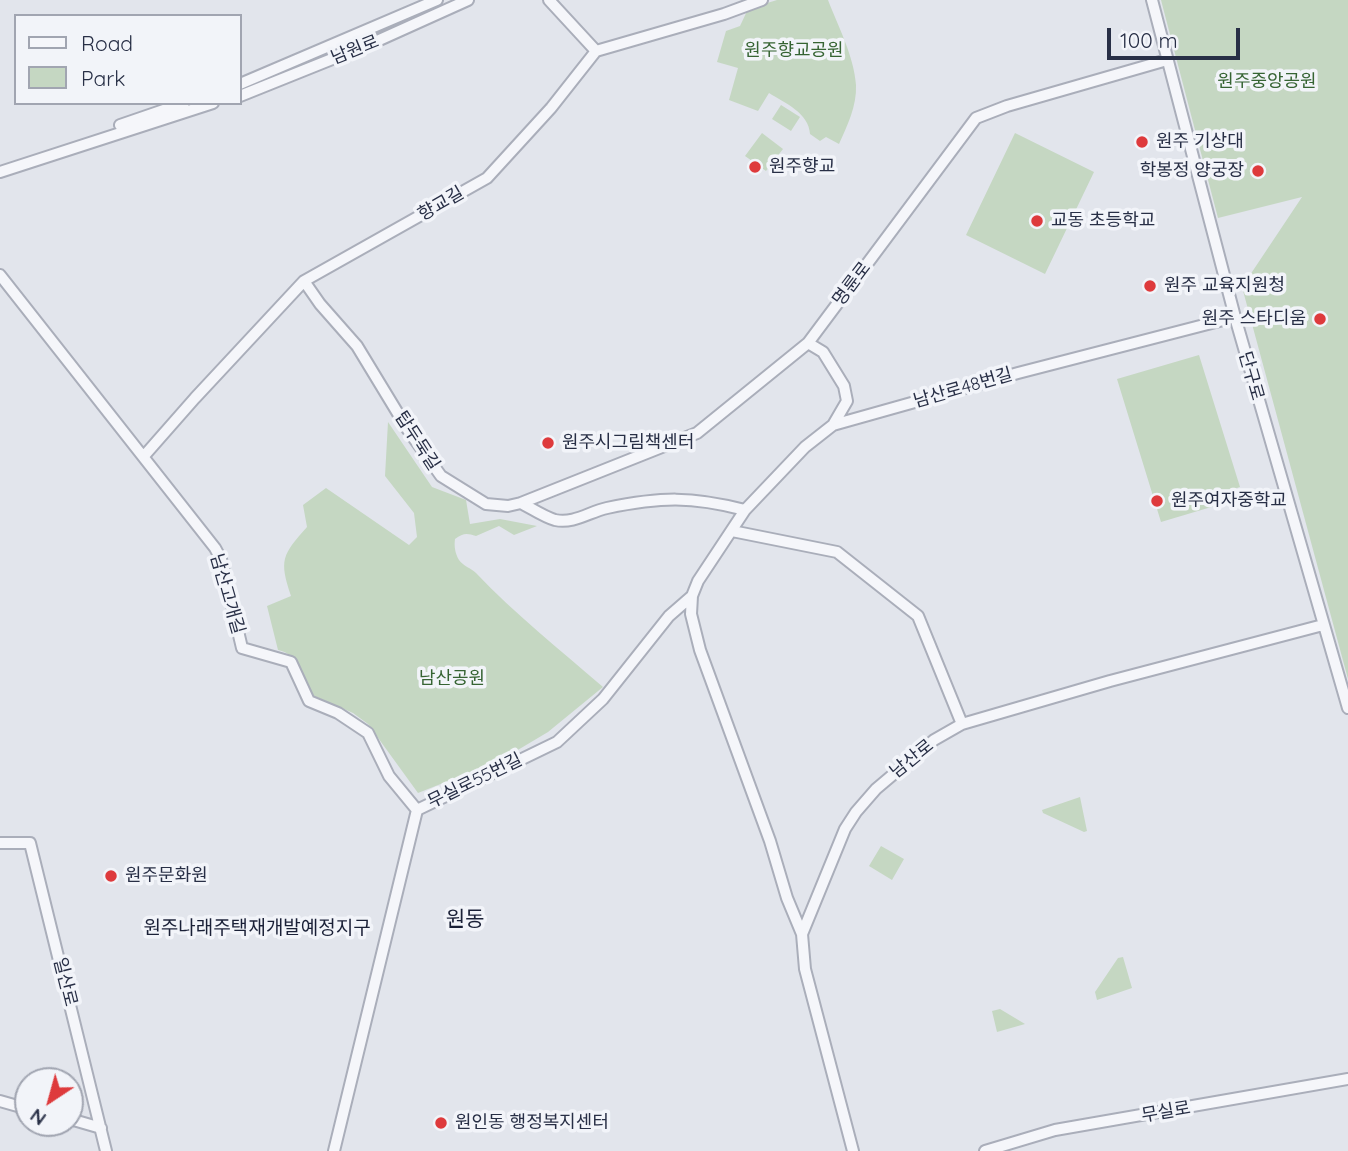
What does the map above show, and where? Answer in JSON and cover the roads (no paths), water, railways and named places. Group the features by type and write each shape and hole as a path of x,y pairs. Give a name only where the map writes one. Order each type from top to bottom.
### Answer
{"street":[{"name":"남원로","path":"242,83 414,5 437,0"},
{"name":"남원로","path":"242,95 377,41 468,0"},
{"path":"549,0 596,51 724,14 762,0"},
{"name":"단구로","path":"1152,0 1235,317 1348,708"},
{"name":"향교길","path":"144,456 304,281 487,178 551,108 596,51"},
{"name":"명륜로","path":"521,503 698,433 808,343 976,118 1007,106 1167,60"},
{"path":"0,165 178,105"},
{"path":"0,172 207,105"},
{"name":"남산고개길","path":"0,275 189,513 220,558 242,648 291,662 309,701 338,713 368,733 389,776 417,810"},
{"name":"탑두둑길","path":"304,281 320,304 357,346 408,430 441,476 486,504 508,506 521,503 555,520 578,519 600,509 633,503 679,498 715,502 745,510"},
{"name":"남산로48번길","path":"692,596 698,581 745,510 805,447 834,425 1018,373 1235,317"},
{"path":"808,343 822,352 844,386 846,401 834,425"},
{"path":"732,531 837,552 918,616 962,724"},
{"path":"692,596 691,614 700,650 770,841 787,898 802,933"},
{"name":"무실로55번길","path":"334,1151 417,810 557,741 603,699 669,616 692,596"},
{"name":"남산로","path":"853,1151 805,969 802,933 845,829 856,811 905,763 934,740 962,724 1110,681 1323,625"},
{"name":"일산로","path":"0,843 30,843 106,1151"},
{"name":"무실로","path":"985,1151 1055,1130 1348,1079"},
{"path":"84,1123 100,1128"}],"place":[{"name":"원주 기상대","path":"1142,142"},
{"name":"원주향교","path":"755,167"},
{"name":"학봉정 양궁장","path":"1258,171"},
{"name":"교동 초등학교","path":"1037,221"},
{"name":"원주 교육지원청","path":"1150,286"},
{"name":"원주 스타디움","path":"1320,319"},
{"name":"원주시그림책센터","path":"548,443"},
{"name":"원주여자중학교","path":"1157,501"},
{"name":"원주문화원","path":"111,876"},
{"name":"원인동 행정복지센터","path":"441,1123"}],"district":[{"name":"원동","path":"465,920"},
{"name":"원주나래주택재개발예정지구","path":"257,928"}],"park label":[{"name":"원주향교공원","path":"794,51"},
{"name":"원주중앙공원","path":"1267,82"},
{"name":"남산공원","path":"452,679"}]}
